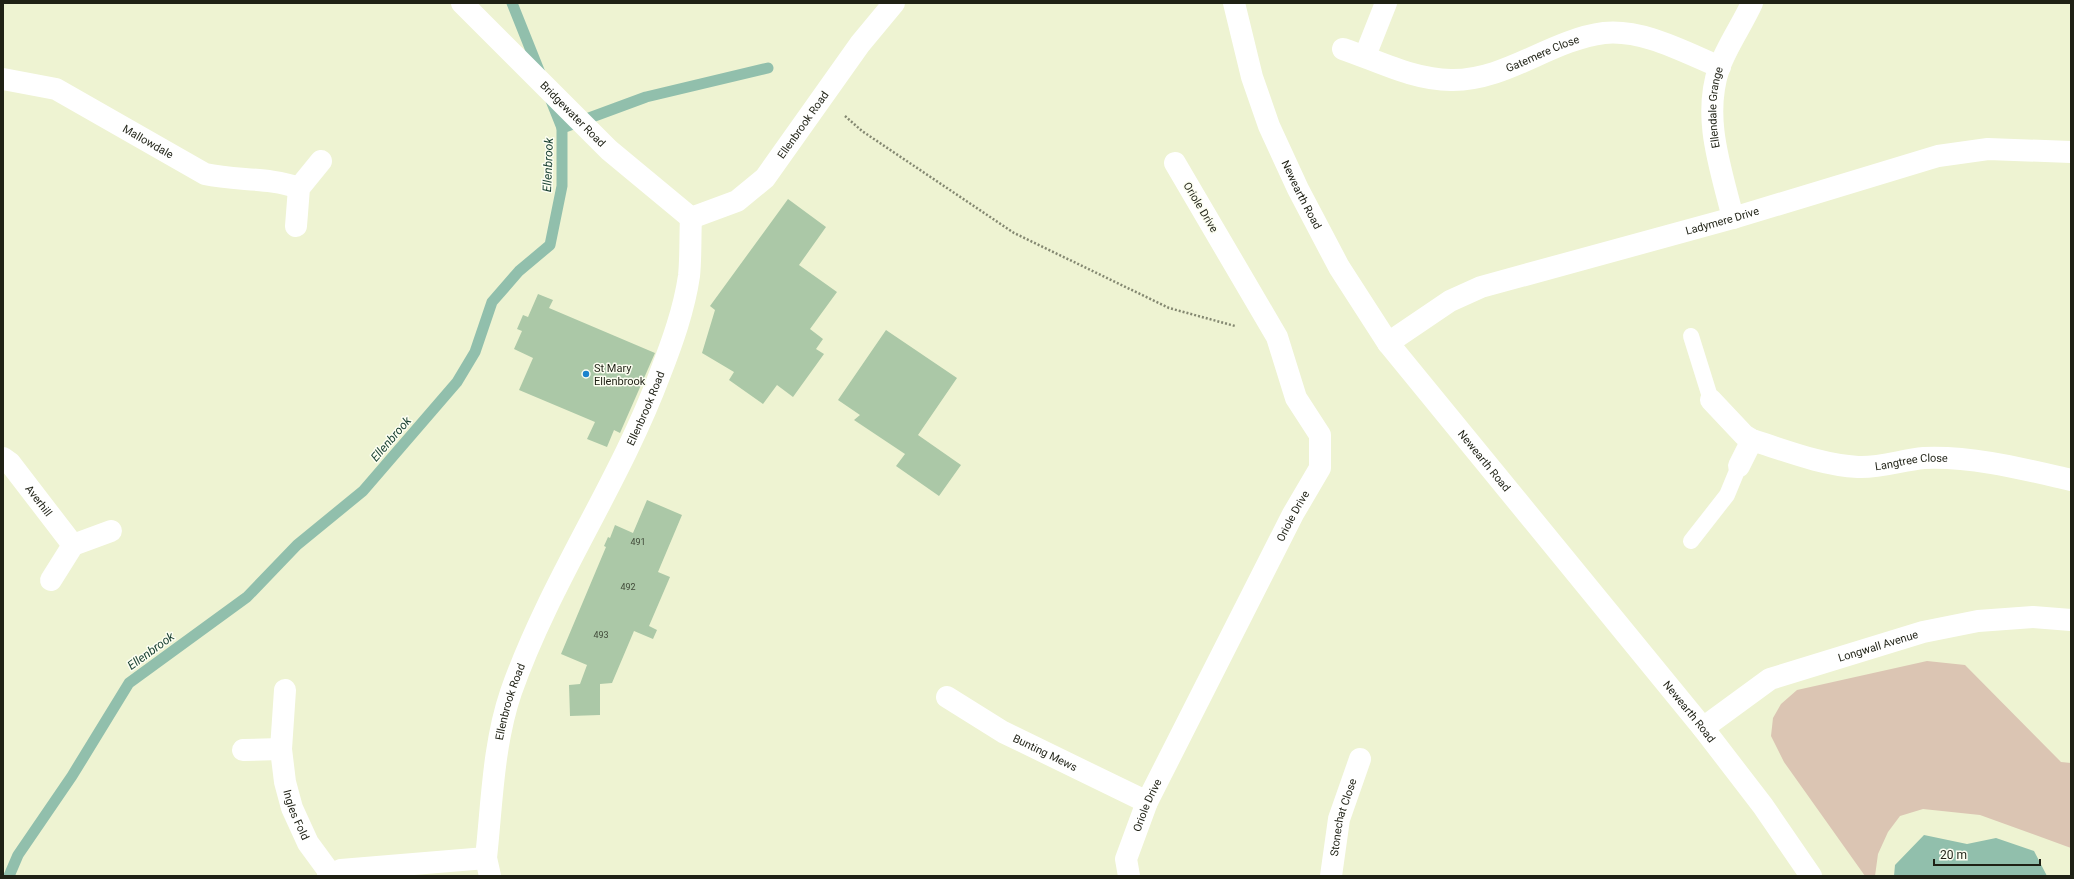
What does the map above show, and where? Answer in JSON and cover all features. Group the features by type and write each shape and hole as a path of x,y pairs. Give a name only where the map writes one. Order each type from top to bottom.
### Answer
{"street":[{"name":"Bridgewater Road","path":"462,3 609,150 691,218"},
{"name":"Ellenbrook Road","path":"488,867 499,738 511,693 546,607 620,466 654,391 672,342 689,275 691,218 737,201 765,178 860,44 894,3"},
{"name":"Newearth Road","path":"1234,3 1252,77 1268,126 1298,189 1339,267 1388,343 1703,728 1763,806 1811,876"},
{"path":"1365,56 1386,3"},
{"name":"Ellendale Grange","path":"1733,218 1715,144 1712,113 1713,90 1720,67 1752,3"},
{"name":"Gatemere Close","path":"1343,49 1426,78 1451,80 1470,79 1499,72 1585,37 1605,33 1634,35 1666,44 1720,67"},
{"name":"Mallowdale","path":"3,79 56,89 205,174 226,179 282,182 298,188"},
{"name":"Ladymere Drive","path":"1388,343 1450,301 1481,287 1733,218 1938,156 1988,149 2071,152"},
{"path":"296,226 298,188 321,161"},
{"name":"Oriole Drive","path":"1129,876 1126,859 1147,802 1294,514 1320,468 1320,435 1296,398 1276,337 1175,163"},
{"name":"Langtree Close","path":"1712,400 1744,435 1752,440 1825,463 1858,467 1877,466 1922,458 1953,458 1982,461 2071,480"},
{"path":"1739,466 1752,440"},
{"name":"Averhill","path":"3,458 10,463 72,545"},
{"path":"50,580 72,545 112,531"},
{"name":"Longwall Avenue","path":"1703,728 1770,679 1922,632 1978,621 2032,617 2071,620"},
{"name":"Ingles Fold","path":"285,690 281,749 285,782 292,808 308,843 329,875"},
{"name":"Bunting Mews","path":"947,697 1003,732 1147,802"},
{"path":"244,750 281,749"},
{"name":"Stonechat Close","path":"1331,876 1339,819 1360,759"},
{"path":"329,875 341,870 488,867"}],"lane":[{"path":"1691,336 1712,400"},
{"path":"1691,541 1727,495 1739,466"}],"path":[{"path":"823,96 862,131 1014,233 1169,308 1276,337"}],"shaded area":[{"path":"1927,661 1965,665 2061,762 2071,763 2071,848 1980,815 1923,809 1900,816 1888,832 1878,854 1875,876 1865,876 1784,762 1771,736 1773,718 1781,704 1797,690"},
{"path":"1924,835 1967,844 1996,838 2034,851 2047,876 1894,876 1895,865"}],"building":[{"path":"788,199 826,227 799,265 837,292 810,329 823,339 816,349 824,354 793,397 777,385 763,404 729,380 734,372 702,353 715,310 710,306"},
{"name":"St Mary Ellenbrook","path":"538,294 553,300 549,308 655,353 620,433 614,430 607,447 587,439 595,422 519,390 533,358 514,349 522,331 517,329 523,315 528,317"},
{"path":"886,330 957,378 918,435 961,465 939,496 896,466 905,454 854,420 860,415 838,400"},
{"path":"647,500 682,515 658,572 670,577 649,626 657,630 653,639 634,631 612,683 600,684 600,715 570,716 569,685 580,684 587,665 561,654 606,547 604,546 608,537 610,538 615,525 633,533"}],"waterway":[{"path":"512,3 540,73"},
{"name":"Ellenbrook","path":"9,876 18,855 72,776 129,683 247,597 297,545 363,491 457,382 475,352 492,302 519,271 550,245 562,186 562,128 646,97 768,68"},
{"path":"550,98 562,128"}],"place":[{"name":"St Mary Ellenbrook","path":"586,374"}]}
